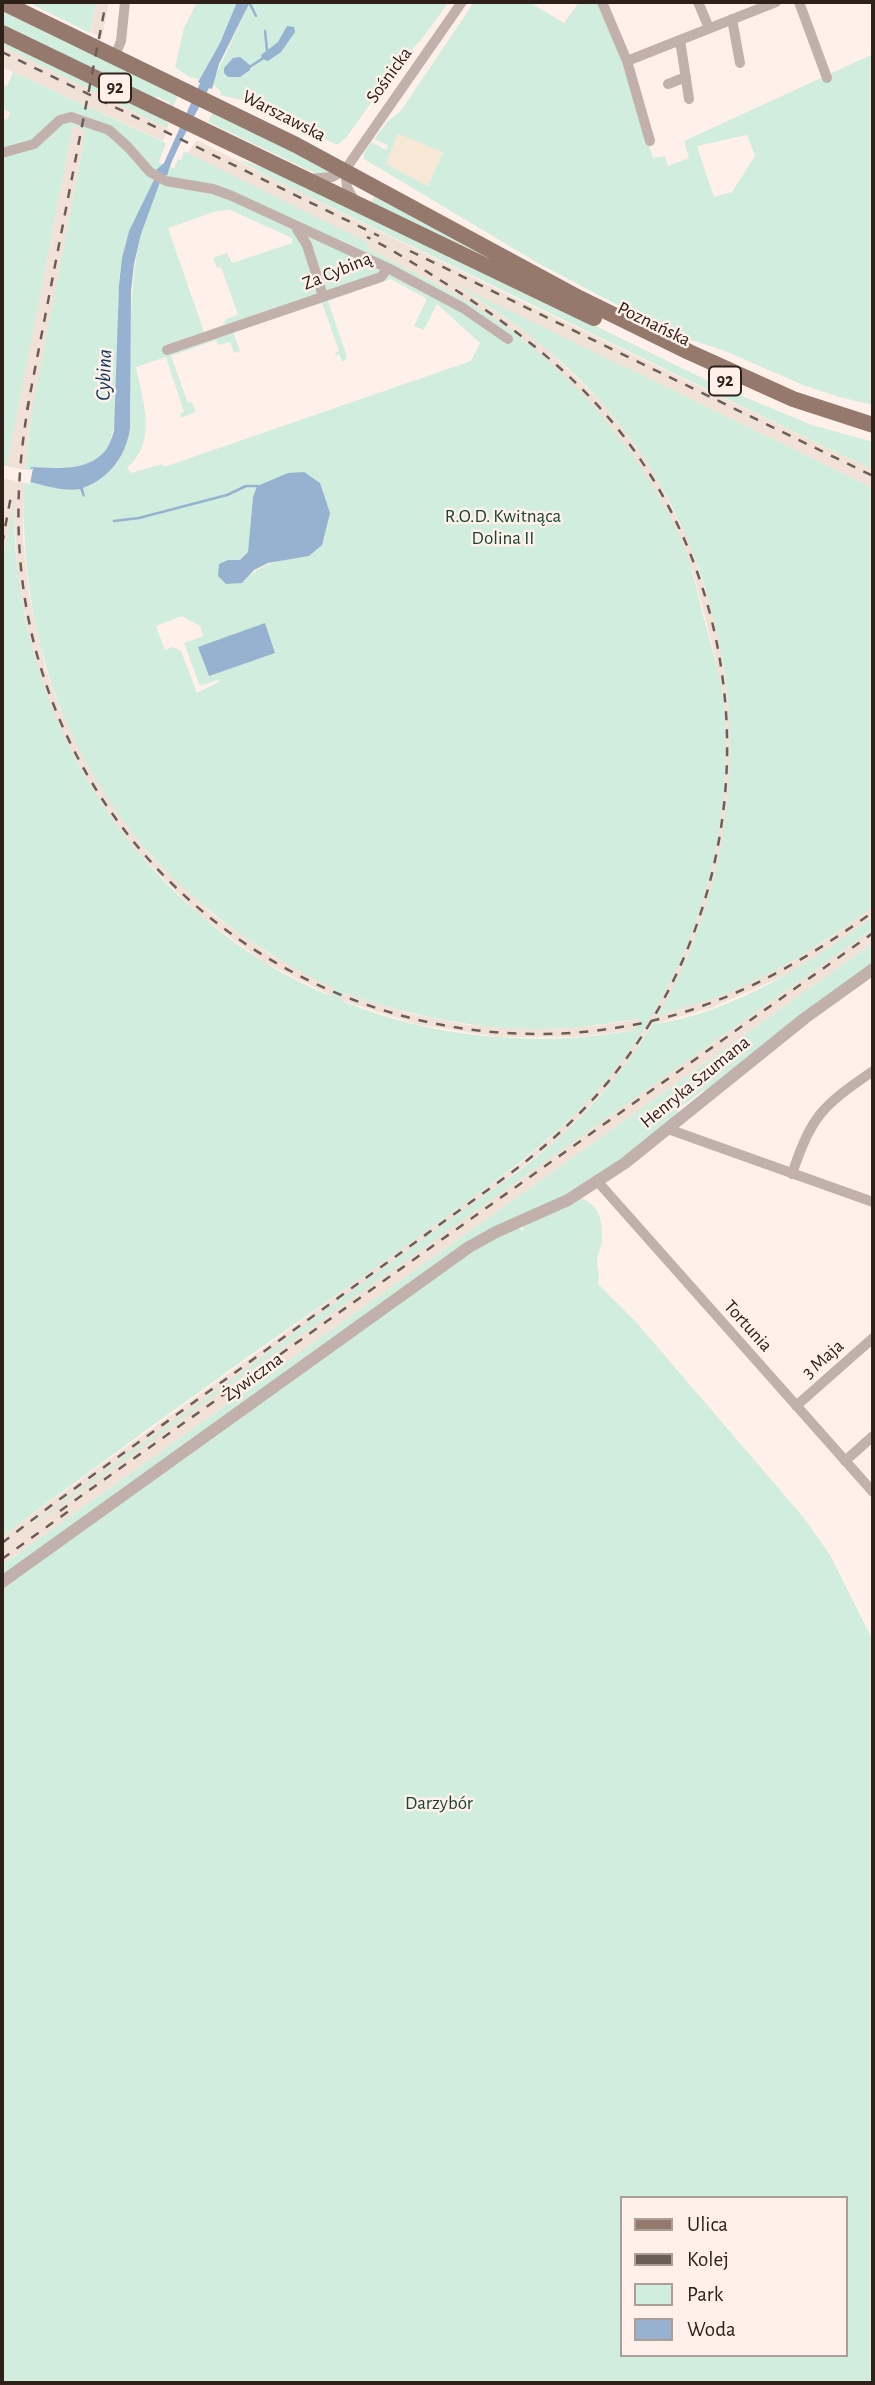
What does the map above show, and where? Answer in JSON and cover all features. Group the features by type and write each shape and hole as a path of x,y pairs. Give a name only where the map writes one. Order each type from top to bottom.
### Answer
{"main road":[{"name":"Warszawska","path":"2,2 345,170 540,284"},
{"name":"92","path":"2,33 355,203 540,284"},
{"name":"Poznańska","path":"540,284 765,388 873,425"},
{"name":"Poznańska","path":"540,284 751,393 806,415 873,436"}],"street":[{"path":"115,56 121,41 125,2"},
{"name":"Sośnicka","path":"345,170 462,2"},
{"path":"602,2 627,61 650,141"},
{"path":"698,2 709,28"},
{"path":"627,61 776,2"},
{"path":"799,2 827,78"},
{"path":"732,19 740,63"},
{"path":"680,40 689,99"},
{"path":"668,84 686,77"},
{"path":"2,153 34,144 60,120 71,117 109,130 150,172 166,181 213,189 388,268"},
{"path":"305,179 327,178 345,170 347,187 355,203"},
{"path":"296,227 307,245 323,296"},
{"name":"Za Cybiną","path":"167,350 381,277 388,268 463,308 508,339"},
{"name":"Henryka Szumana","path":"534,1216 598,1182 805,1018 873,968"},
{"path":"792,1174 801,1148 817,1117 837,1095 873,1071"},
{"path":"668,1129 873,1202"},
{"name":"Tortunia","path":"598,1182 873,1493"},
{"name":"Żywiczna","path":"2,1582 469,1247 534,1216"},
{"name":"3 Maja","path":"796,1405 873,1338"},
{"path":"845,1461 873,1436"}],"shaded area":[{"path":"96,2 109,2 102,38 90,32"},
{"path":"2,46 169,129 163,141 2,67"},
{"path":"73,124 84,130 83,146 29,429 23,538 29,595 45,667 59,706 102,790 154,859 213,915 269,954 343,993 411,1014 467,1025 556,1029 641,1019 634,1030 576,1037 498,1037 416,1024 340,1000 264,962 196,912 137,852 98,800 61,732 35,664 18,581 14,508 2,564 2,491"},
{"path":"398,134 443,151 428,186 385,164"},
{"path":"197,140 519,300 873,470 873,488 459,287 519,327 549,351 601,402 654,473 689,542 715,619 731,730 729,797 720,859 709,904 673,991 648,1031 623,1070 562,1136 485,1196 40,1519 873,929 873,943 2,1565 2,1537 518,1165 557,1132 667,989 702,901 719,828 724,766 724,713 715,656 694,575 683,545 655,492 620,439 570,382 500,323 441,286 367,248 369,243 190,156 188,153"},
{"path":"873,907 873,917 829,949 784,976 711,1008 654,1024 660,1015 726,993 780,968"}],"green space":[{"path":"27,2 96,2 90,33"},
{"path":"197,2 237,2 220,43 199,79 189,77 175,67 184,28"},
{"path":"250,2 449,2 421,40 400,62 346,138 335,144 255,103 220,95 221,92 212,83"},
{"path":"474,2 529,2 564,23 579,2 597,2 615,42 653,158 665,156 668,166 689,158 684,141 873,54 873,405 803,385 640,317 536,262 364,159 364,153 371,142 386,150 388,145 374,139 388,121 400,112","holes":["398,134 443,152 428,186 386,164","747,135 755,156 732,192 714,197 697,146"]},
{"path":"2,7 179,93 172,109 169,102 158,97 150,99 2,28"},
{"path":"2,38 167,118 167,128 2,46"},
{"name":"R.O.D. Kwitnąca Dolina II","path":"13,72 166,143 159,162 161,167 167,170 169,167 174,168 184,151 369,243 367,248 483,311 556,368 606,421 629,451 650,481 684,546 717,666 724,710 725,763 721,816 711,869 696,920 676,970 651,1017 621,1062 587,1102 536,1149 480,1192 233,1367 2,1537 2,564 14,503 17,563 26,621 41,678 63,732 90,784 123,833 161,878 205,919 234,942 281,972 331,996 335,989 262,949 198,901 144,846 99,785 64,718 40,644 27,566 24,482 29,486 31,480 40,485 80,489 83,497 83,488 104,476 120,458 129,426 132,301 141,234 129,231 121,267 118,395 116,416 107,448 94,461 86,464 25,469 31,416 83,146 84,130 73,125 7,466 2,465 2,118 7,120 10,112 2,109 2,84 7,86","holes":["230,210 292,238 292,243 232,263 227,253 213,258 217,268 221,267 238,315 226,319 223,325 204,332 168,228 217,211","391,279 427,299 414,326 424,330 437,304 480,343 471,361 164,467 162,464 131,473 127,468 142,446 146,420 136,367 166,357 184,412 180,413 181,418 196,412 192,402 188,403 171,356 216,340 218,345 230,342 234,353 240,351 233,332 322,303 339,351 335,353 336,356 339,354 342,362 346,360 328,301","288,473 308,556 264,566 242,583 228,560 240,560 248,552 253,497 257,486","182,616 200,626 203,636 184,643 200,686 218,680 219,682 197,693 181,651 173,647 165,650 156,626","344,993 399,1010 454,1022 510,1028 576,1027 641,1019 634,1030 560,1038 523,1038 448,1031 375,1013 340,1000"]},
{"path":"214,110 338,171 319,174 310,171 208,122"},
{"path":"237,159 267,169 380,221 723,388 812,425 873,442 873,470 271,178"},
{"path":"376,192 545,286 370,205"},
{"path":"449,281 873,488 873,907 821,943 767,975 720,996 661,1015 655,1024 714,1009 770,984 873,917 873,929 19,1535 517,1172 563,1134 610,1084 650,1030 681,971 706,908 721,843 729,776 728,709 719,641 695,558 658,480 608,410 535,339"},
{"path":"873,943 873,964 707,1092 704,1090 677,1110 680,1114 606,1172 519,1218 2,1578 2,1565"},
{"name":"Darzybór","path":"581,1198 596,1209 602,1232 597,1259 598,1284 636,1322 804,1518 830,1555 873,1641 873,2383 2,2383 2,1582 457,1256 513,1225 523,1231 523,1227"}],"water":[{"path":"237,2 250,2 219,64 212,89 209,88 173,159 168,175 164,175 160,182 141,234 131,291 130,428 125,448 109,472 83,488 83,497 80,489 52,487 2,474 2,465 30,470 31,467 80,466 98,458 108,447 114,431 119,285 129,231 159,173 156,170 164,163 200,83 198,82 220,43"},
{"path":"287,26 294,27 295,32 281,52 268,61 262,59 261,55 278,42"},
{"path":"240,57 251,66 250,70 240,77 228,77 224,68 233,58"},
{"path":"304,472 320,483 330,513 322,545 309,556 268,563 254,570 242,583 226,584 218,576 219,564 228,560 240,560 248,552 253,497 257,486 288,473"},
{"path":"265,623 275,653 209,676 198,647"}],"pier":[{"path":"2,465 30,470 33,468 30,484 2,478"}],"waterway":[{"path":"249,2 256,16"},
{"path":"265,31 267,50"},
{"path":"251,66 262,59"},
{"path":"114,521 139,518 227,495 246,486 257,486"}],"railway":[{"path":"27,410 106,2"},
{"path":"2,52 379,236"},
{"path":"2,1543 500,1181 552,1140 598,1093 626,1059 670,987 702,910 721,830 727,748 721,666 702,586 670,509 625,438 565,373 521,335 473,301 367,237"},
{"path":"410,251 873,476"},
{"path":"29,401 20,468 19,501 25,600 40,665 77,757 130,837 196,906 274,962 360,1002 452,1027 549,1034 647,1022 708,1004 793,964 873,912"},
{"path":"2,544 11,496"},
{"path":"60,1511 873,933"},
{"path":"2,1559 73,1508"}],"water label":[{"name":"Cybina","path":"104,375"}]}
